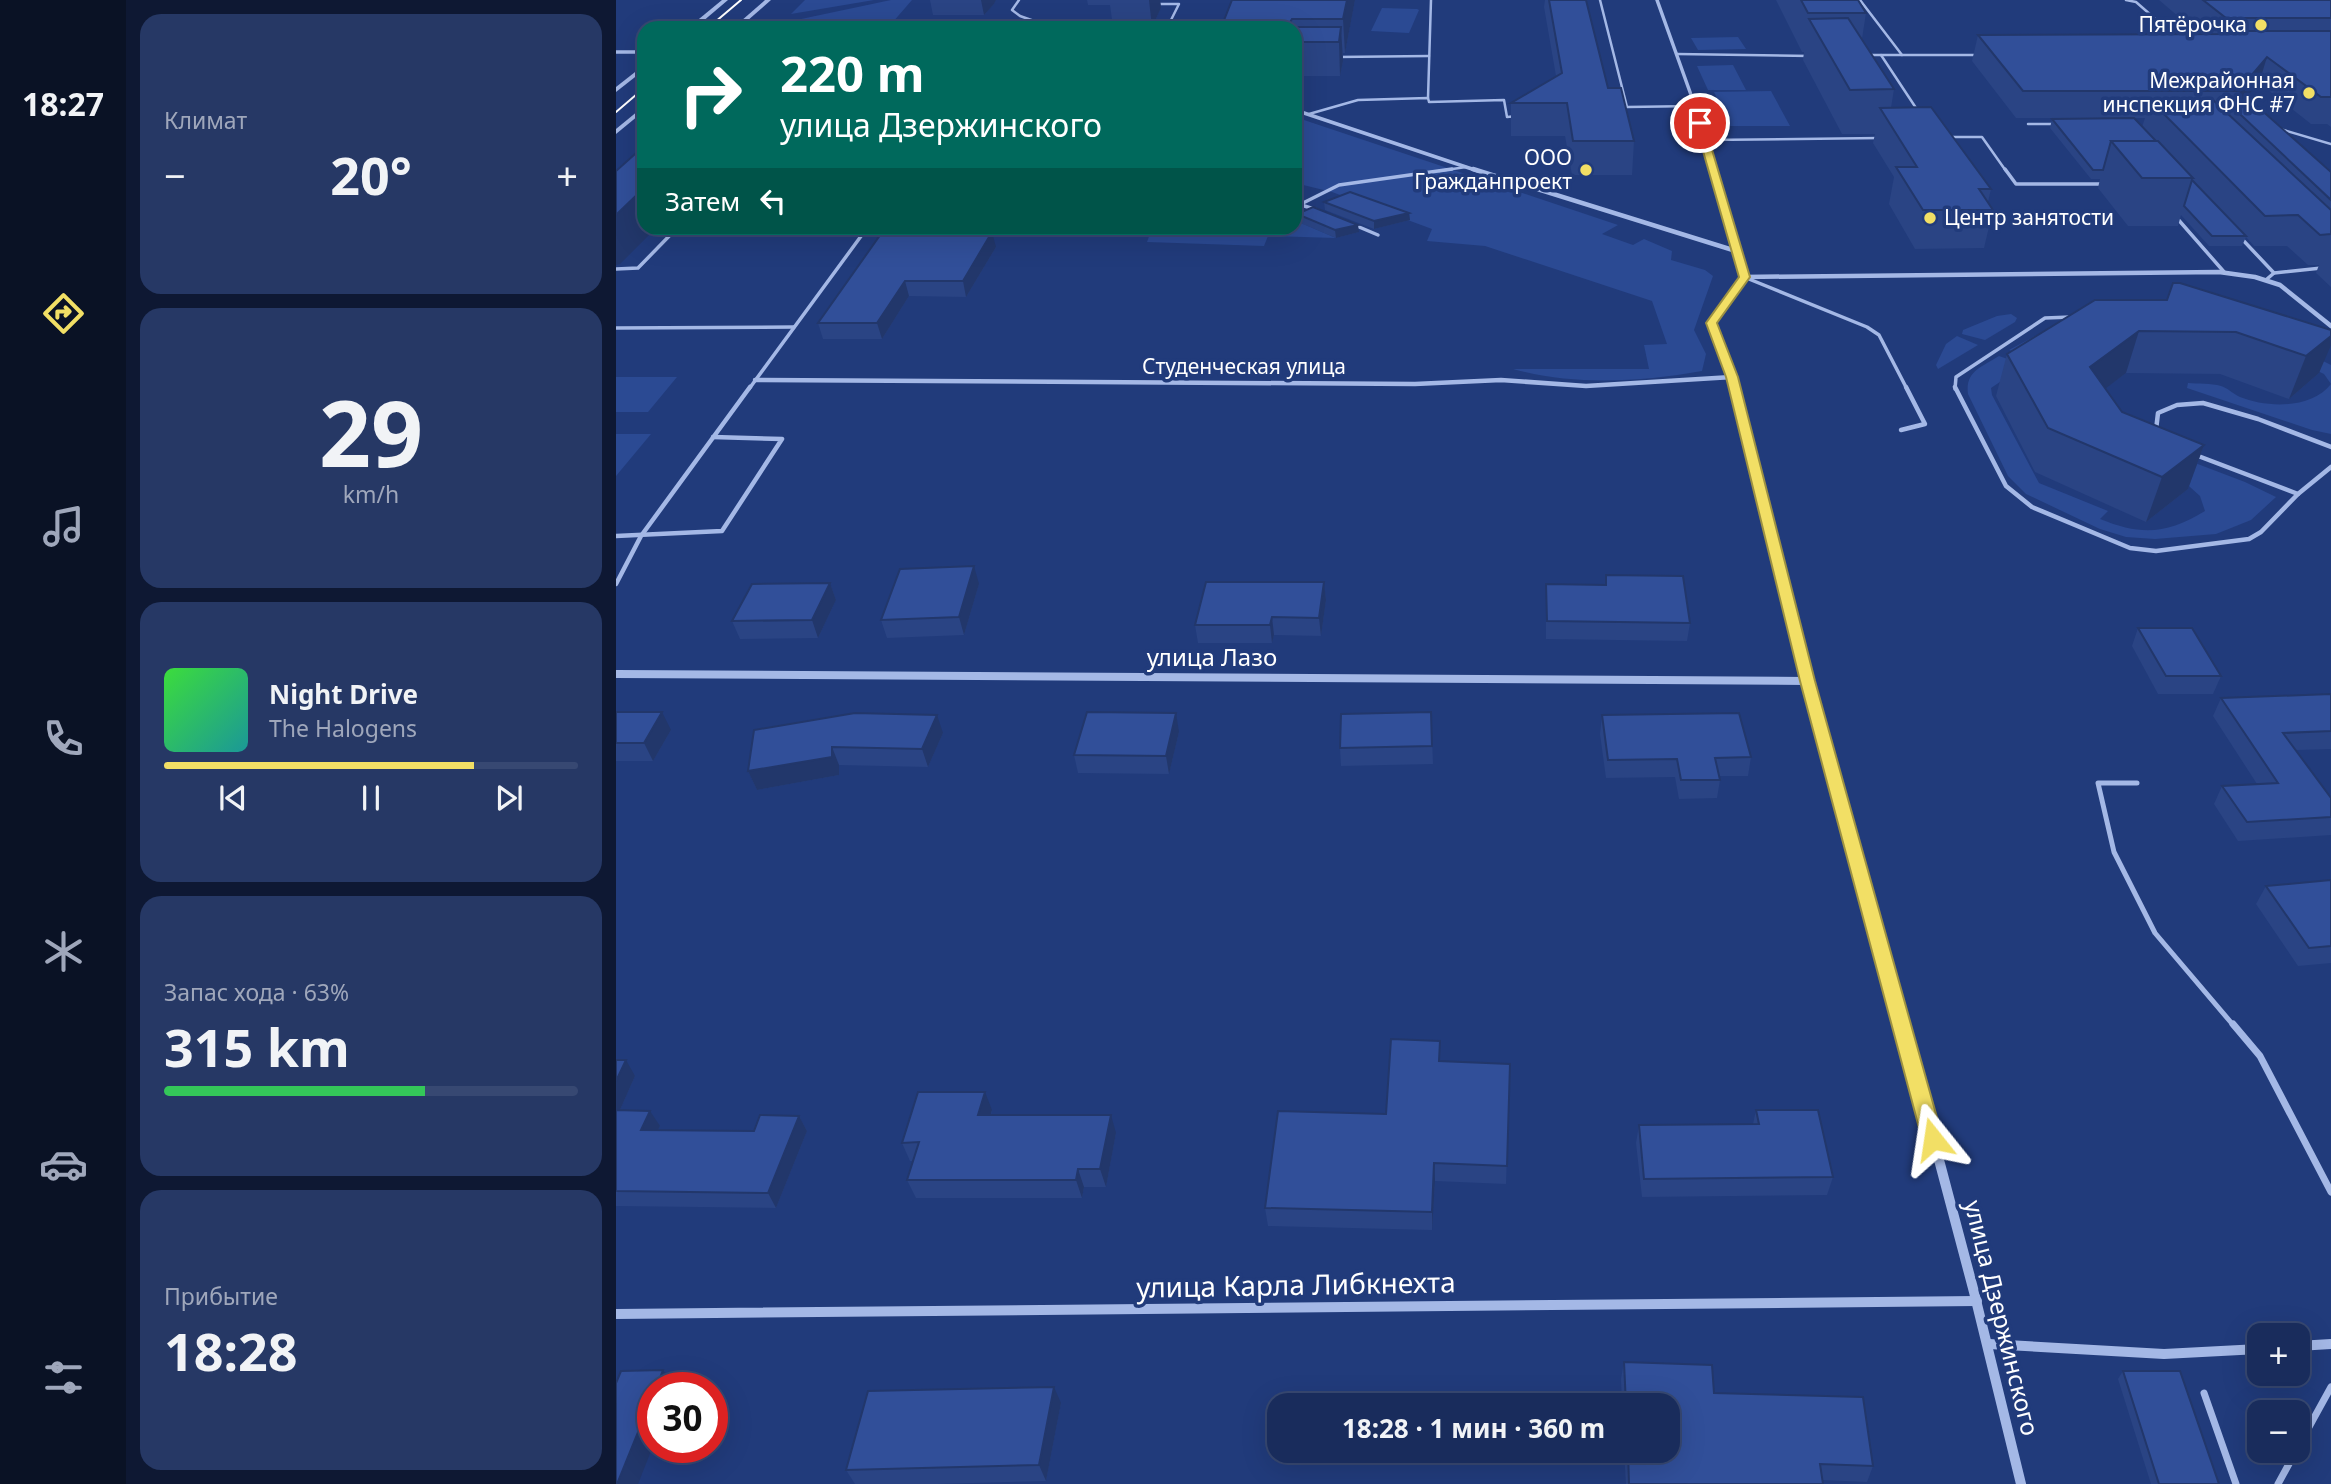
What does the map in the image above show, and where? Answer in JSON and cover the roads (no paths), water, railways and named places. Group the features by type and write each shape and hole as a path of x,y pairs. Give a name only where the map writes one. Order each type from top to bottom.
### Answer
{"street":[{"path":"699,21 724,0"},
{"path":"744,21 768,0"},
{"path":"1657,0 1695,106 1733,229 1744,277 2225,273 2267,279 2289,291 2317,320 2331,326"},
{"path":"616,52 637,52"},
{"path":"616,90 637,73"},
{"path":"1302,112 1465,167 1736,251"},
{"path":"616,132 637,114"},
{"name":"улица Дзержинского","path":"1744,277 1712,323 1732,377 1808,681 1989,1344 2021,1484"},
{"name":"Студенческая улица","path":"755,380 1415,384 1501,380 1586,386 1732,377"},
{"name":"улица Лазо","path":"616,674 1808,681"},
{"name":"улица Карла Либкнехта","path":"616,1314 1977,1301"},
{"path":"1989,1344 2164,1354 2247,1350"},
{"path":"2310,1345 2331,1344"}],"lane":[{"path":"1019,0 1012,9 1020,16 1034,21"},
{"path":"1150,0 1148,4 1179,4 1170,21"},
{"path":"1431,0 1429,102 1504,100 1507,117 1529,116"},
{"path":"1600,0 1627,107 1695,106"},
{"path":"1860,0 1902,55"},
{"path":"2126,0 2136,2 2185,45"},
{"path":"1677,54 1812,56"},
{"path":"1854,55 1986,55"},
{"path":"1881,55 1920,114"},
{"path":"1335,57 1429,56"},
{"path":"1310,114 1358,100 1428,98"},
{"path":"2028,124 2067,124"},
{"path":"2278,128 2331,144"},
{"path":"1947,137 1982,137 2016,184 2107,184"},
{"path":"1705,140 1880,138"},
{"path":"1302,204 1339,185 1465,167"},
{"path":"1302,204 1327,214"},
{"path":"2174,215 2225,273"},
{"path":"1340,219 1378,234"},
{"path":"2236,233 2274,273"},
{"path":"616,268 638,268 670,235"},
{"path":"616,584 641,536 862,235"},
{"path":"2267,279 2274,273 2331,267"},
{"path":"1744,277 1867,327 1879,335 1925,424 1901,430"},
{"path":"2077,317 2045,318 1956,377 1955,389 2006,486 2032,507 2130,548 2156,551 2249,539 2261,532 2298,494 2331,467"},
{"path":"616,328 794,327"},
{"path":"2165,437 2156,430 2158,413 2176,405 2203,403 2258,419 2331,447"},
{"path":"616,536 722,531 782,439 713,437"},
{"path":"2183,451 2298,494"},
{"path":"2137,783 2098,783 2115,852 2155,933 2260,1056 2331,1192"},
{"path":"2310,1425 2331,1387"},
{"path":"2204,1393 2236,1484"},
{"path":"2278,1484 2289,1463"}],"tram line":[{"path":"716,21 741,0"},
{"path":"616,112 637,94"}],"place":[{"name":"Пятёрочка","path":"2261,25"},
{"name":"Межрайонная инспекция ФНС #7","path":"2309,93"},
{"name":"ООО Гражданпроект","path":"1586,170"},
{"name":"Центр занятости","path":"1930,218"}]}
